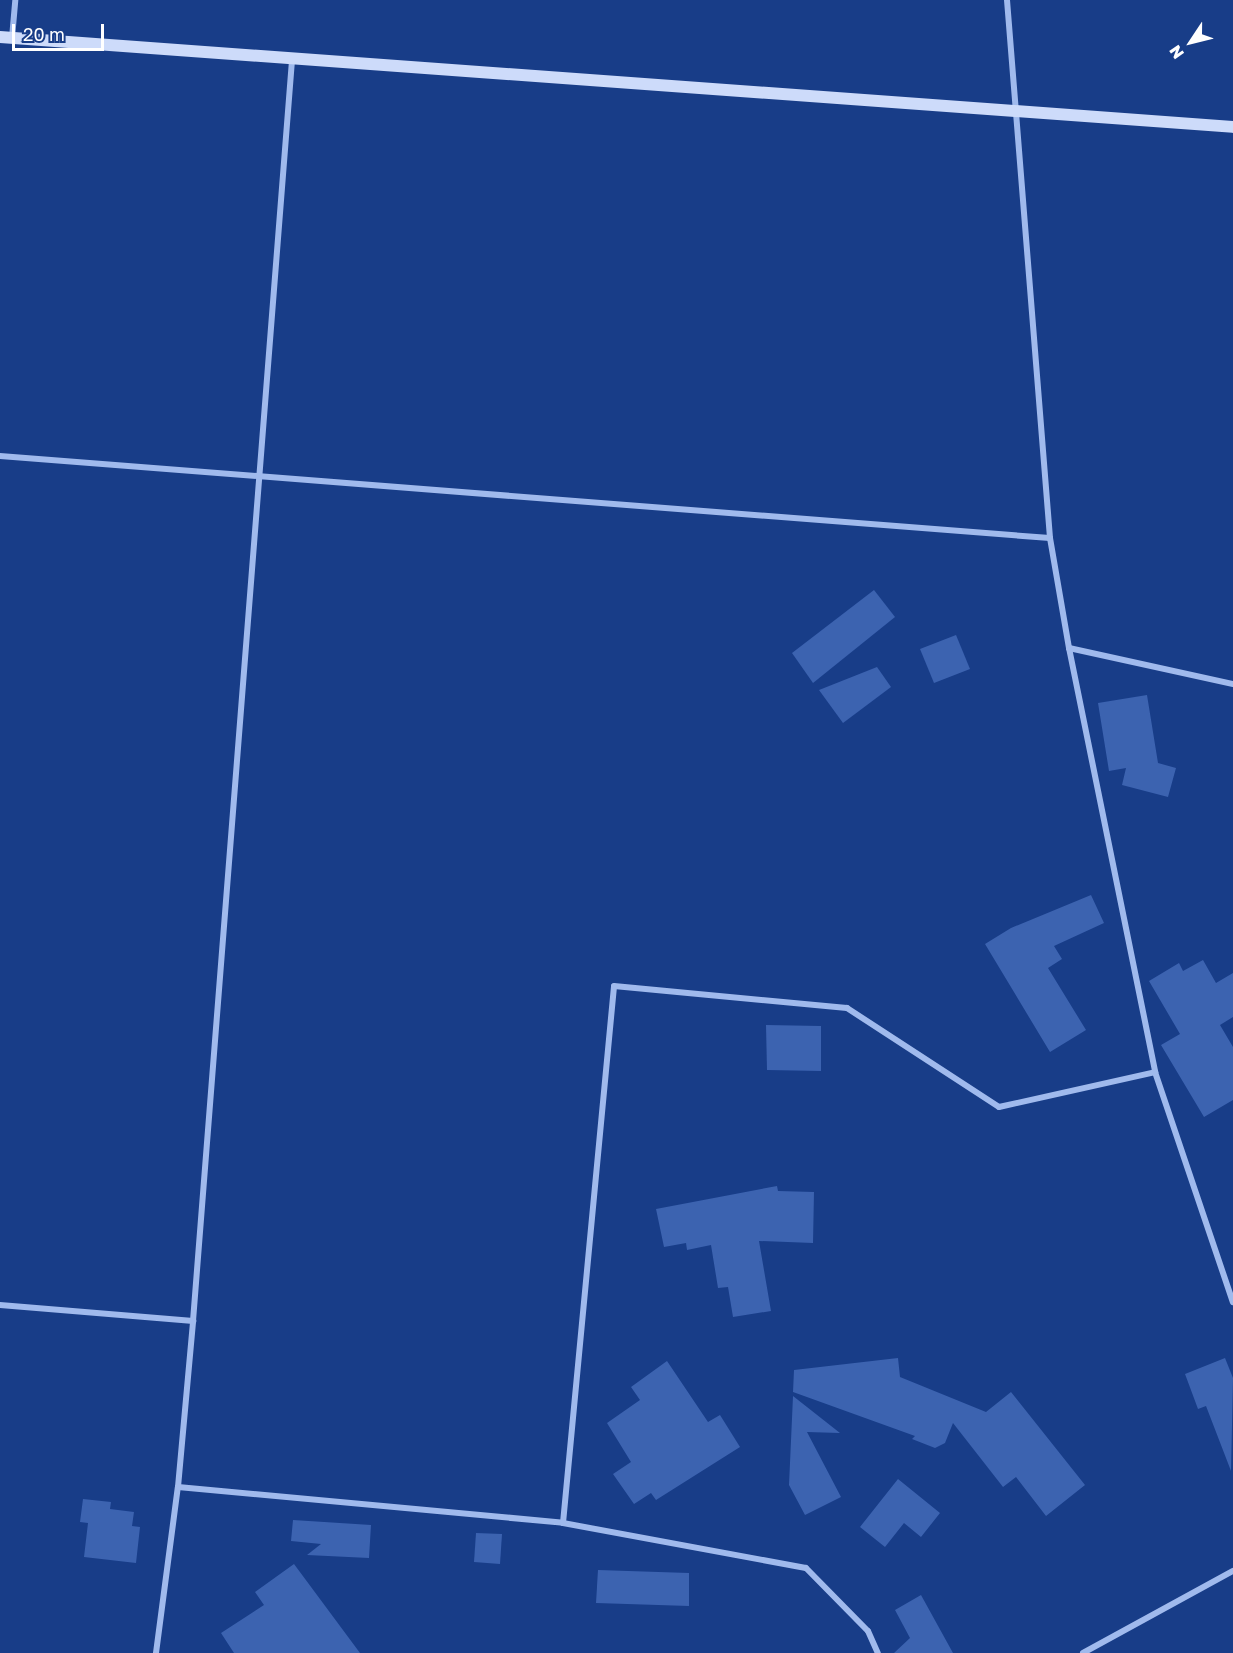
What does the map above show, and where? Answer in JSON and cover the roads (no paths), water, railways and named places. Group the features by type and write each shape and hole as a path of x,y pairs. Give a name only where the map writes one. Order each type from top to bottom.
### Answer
{"street":[{"path":"15,0 6,37 1233,128"},
{"path":"1006,0 1050,538 1069,648 1155,1072 1233,1302"},
{"path":"156,1653 178,1487 193,1321 292,59"},
{"path":"0,456 1050,538"},
{"path":"1069,648 1233,684"},
{"path":"564,1523 614,986 847,1008 999,1107 1155,1072"},
{"path":"0,1305 193,1321"},
{"path":"178,1487 564,1523 806,1568 868,1631 878,1653"},
{"path":"1083,1653 1233,1571"}]}
